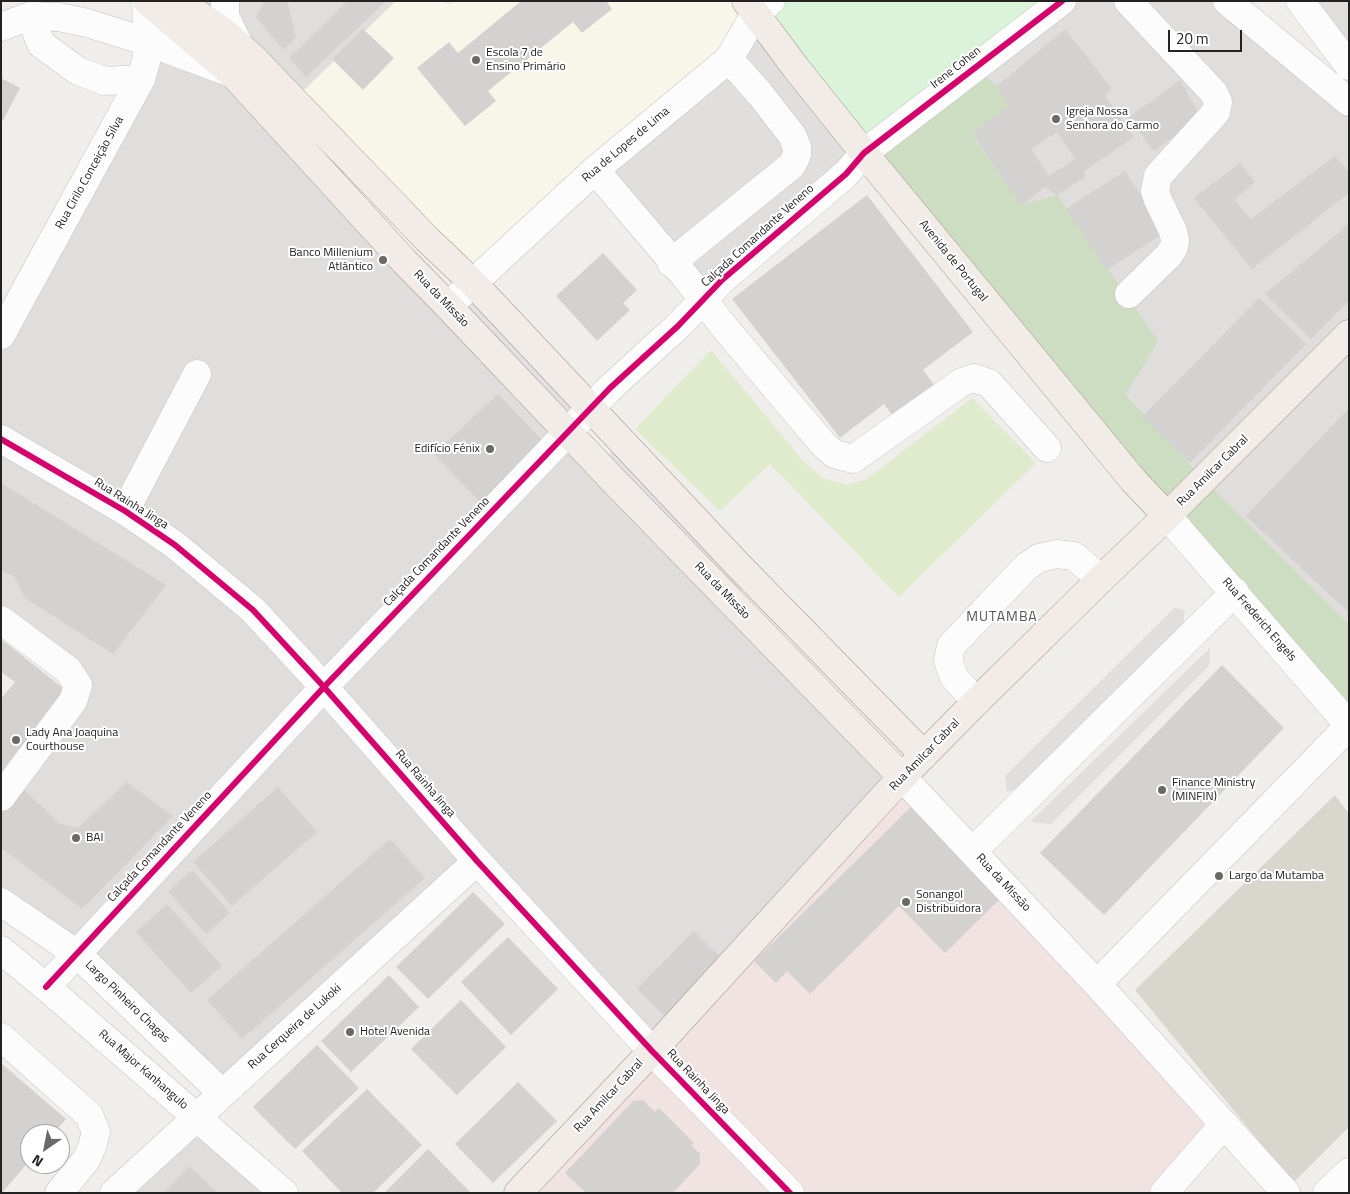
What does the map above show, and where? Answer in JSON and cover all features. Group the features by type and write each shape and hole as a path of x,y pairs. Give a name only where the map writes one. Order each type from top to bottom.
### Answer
{"main road":[{"name":"Rua da Missão","path":"146,1 233,74 404,261 902,777"},
{"path":"179,1 226,34 240,47 427,239 473,283 738,566 924,755"},
{"name":"Avenida de Portugal","path":"757,5 796,68 864,153 1132,480 1167,516"},
{"name":"Rua Amilcar Cabral","path":"518,1193 652,1051 902,777 1349,334"}],"street":[{"name":"Rua Cirilo Conceição Silva","path":"1,336 141,79 146,62 148,42 146,1"},
{"path":"225,1 225,16 240,47"},
{"name":"Irene Cohen","path":"864,153 1062,1"},
{"path":"1128,1 1214,93 1218,102 1216,112 1158,176 1155,191 1173,232 1174,247 1169,255 1129,294"},
{"path":"1227,1 1349,102"},
{"path":"1300,1 1349,66"},
{"name":"Rua de Lopes de Lima","path":"448,306 595,170 728,59 757,5"},
{"path":"30,16 42,44 78,71 105,81 141,79"},
{"path":"1,27 30,16 59,17 87,23 148,42 233,74"},
{"path":"672,262 792,165 797,155 797,147 792,135 760,94 728,59"},
{"name":"Calçada Comandante Veneno","path":"46,987 324,687 610,388 678,326 722,280 846,174 864,153"},
{"path":"595,170 684,275 702,301 823,444 834,454 853,459 962,382 974,378 989,383 1047,448"},
{"path":"125,512 197,374"},
{"name":"Rua Rainha Jinga","path":"1,439 125,512 175,545 253,610 478,861 652,1051 790,1193"},
{"name":"Rua Frederich Engels","path":"1167,516 1349,725"},
{"path":"976,702 954,677 948,661 951,646 1026,567 1039,558 1057,554 1074,556 1101,579"},
{"path":"973,852 1235,592"},
{"path":"1,620 68,670 78,685 73,701 1,798"},
{"path":"1097,984 1349,725"},
{"name":"Rua da Missão","path":"902,777 1097,984 1286,1193"},
{"name":"Rua Cerqueira de Lukoki","path":"114,1193 196,1116 478,861"},
{"name":"Largo Pinheiro Chagas","path":"1,902 77,954 222,1093"},
{"name":"Rua Major Kanhangulo","path":"1,950 284,1193"},
{"path":"1,1037 89,1115 96,1132 86,1160 59,1193"},
{"path":"1164,1193 1224,1124"},
{"path":"1327,1193 1349,1172"}],"shaded area":[{"path":"179,1 396,1 294,100"},
{"path":"396,1 444,1 448,6 454,1 746,1 729,59 473,283 294,100"},
{"path":"1062,1 1229,1 1349,101 1349,624 1204,479 1126,393 1021,206 972,134 1008,106 975,68"},
{"path":"1300,1 1349,1 1349,66"},
{"path":"755,14 864,153 702,301 595,170"},
{"path":"148,42 233,74 902,777 652,1051 477,861 222,1093 1,902 1,798 78,685 1,620 1,335"},
{"path":"473,283 591,409 568,433 448,306"},
{"path":"613,451 742,589 734,596 605,459"},
{"path":"1174,608 1185,610 1182,632 1015,790 1007,792 1005,776"},
{"path":"1210,648 1209,666 1051,824 1030,822"},
{"path":"902,777 1224,1124 1165,1193 517,1193"},
{"path":"1335,795 1349,814 1349,1127 1293,1183 1135,990"},
{"path":"196,1116 284,1193 114,1193"}],"green space":[{"path":"771,1 1062,1 864,153 755,14"},
{"path":"975,68 997,86 1008,106 972,135 1021,205 1057,195 1158,341 1126,394 1204,479 1349,624 1349,725 864,153"},
{"path":"711,350 804,462 823,478 846,485 867,479 972,398 1036,463 899,597 770,464 720,511 635,429"}],"building":[{"path":"265,1 287,1 296,37 283,50 256,17"},
{"path":"348,1 386,1 306,77 289,58"},
{"name":"Escola 7 de Ensino Primário","path":"521,1 606,1 612,9 582,33 573,22 488,91 496,101 465,126 417,68 449,42 458,53"},
{"path":"363,29 394,58 363,90 332,59"},
{"name":"Igreja Nossa Senhora do Carmo","path":"1065,29 1111,88 1105,96 1134,137 1084,171 1085,177 1057,195 1045,187 1021,206 972,134 1008,106 997,86","holes":["1057,132 1075,159 1049,176 1031,149"]},
{"path":"1,78 20,88 1,124"},
{"path":"1180,80 1198,112 1194,122 1154,151 1128,118"},
{"path":"1335,156 1349,172 1349,193 1252,269 1194,198 1240,163 1255,182 1234,200 1251,219"},
{"path":"1125,171 1165,232 1107,270 1066,209"},
{"path":"867,195 973,332 923,370 938,390 897,422 884,404 840,438 732,299"},
{"path":"1349,224 1349,301 1311,339 1265,294"},
{"path":"603,253 637,290 623,303 630,310 597,341 556,296"},
{"path":"1259,298 1306,344 1190,463 1142,417"},
{"name":"Edifício Fénix","path":"498,394 546,444 482,504 434,454"},
{"path":"1349,408 1349,613 1246,516"},
{"path":"1,483 166,585 113,654 25,598 14,576 1,571"},
{"name":"Lady Ana Joaquina Courthouse","path":"1,639 68,692 1,780 1,699 15,682 1,672"},
{"name":"Finance Ministry (MINFIN)","path":"1222,665 1284,728 1104,915 1040,853"},
{"name":"BAI","path":"127,782 173,816 82,909 1,848 1,811 21,787 60,824 78,828"},
{"path":"278,787 317,832 232,906 193,862"},
{"name":"Sonangol Distribuidora","path":"912,806 1002,897 945,953 899,906 810,994 787,971 776,983 754,961"},
{"path":"390,839 425,878 242,1039 207,1000"},
{"path":"192,870 230,913 206,934 168,891"},
{"path":"473,892 505,924 428,999 396,967"},
{"path":"167,904 222,966 191,993 136,932"},
{"path":"694,931 723,960 666,1017 637,989"},
{"path":"508,937 558,989 511,1035 461,982"},
{"path":"389,975 419,1007 351,1072 321,1041"},
{"path":"461,1000 506,1047 457,1095 411,1049"},
{"path":"317,1045 359,1088 295,1149 253,1107"},
{"path":"1,1063 66,1119 62,1124 20,1124 20,1172 2,1193"},
{"path":"518,1082 557,1121 493,1183 455,1144"},
{"path":"367,1089 422,1145 373,1193 342,1193 302,1151"},
{"path":"643,1100 655,1112 659,1108 694,1143 691,1145 700,1154 700,1164 673,1193 586,1193 565,1173 633,1101"},
{"path":"428,1149 471,1193 384,1193"},
{"path":"189,1166 218,1193 164,1193"}],"cycle path":[{"path":"46,987 324,687 610,388 678,326 722,280 846,174 864,153 1062,1"},
{"path":"1,439 125,511 175,545 253,610 324,687 477,861 652,1051 790,1193"}],"place":[{"name":"Escola 7 de Ensino Primário","path":"476,60"},
{"name":"Igreja Nossa Senhora do Carmo","path":"1056,119"},
{"name":"Banco Millenium Atlântico","path":"383,260"},
{"name":"Edifício Fénix","path":"490,449"},
{"name":"Lady Ana Joaquina Courthouse","path":"16,740"},
{"name":"Finance Ministry (MINFIN)","path":"1162,790"},
{"name":"BAI","path":"76,838"},
{"name":"Largo da Mutamba","path":"1219,876"},
{"name":"Sonangol Distribuidora","path":"906,902"},
{"name":"Hotel Avenida","path":"350,1032"}],"district":[{"name":"MUTAMBA","path":"1002,618"}]}
